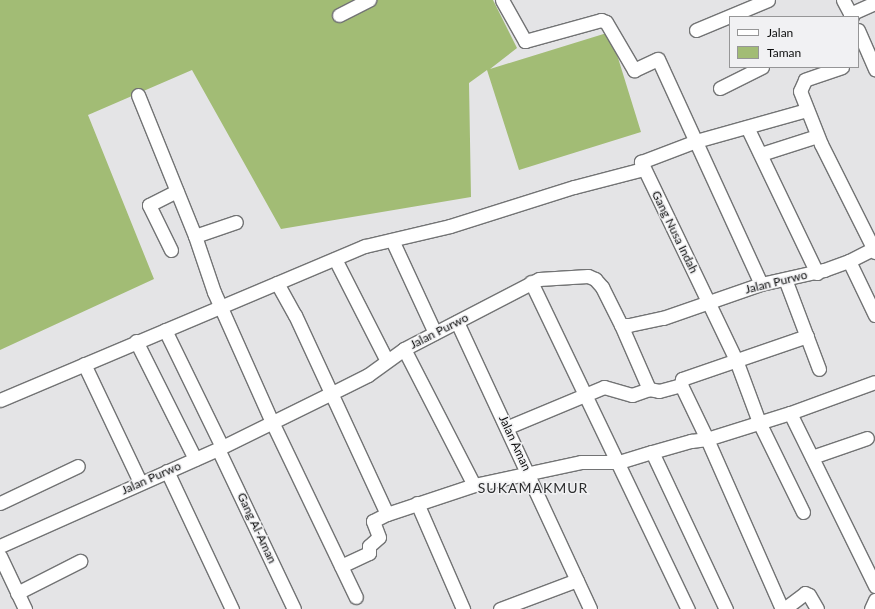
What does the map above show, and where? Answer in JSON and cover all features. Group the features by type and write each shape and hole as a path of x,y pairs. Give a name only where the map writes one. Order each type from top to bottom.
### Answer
{"street":[{"path":"339,14 369,0"},
{"path":"502,0 525,41 601,20 606,22 634,70 658,59 761,284"},
{"path":"730,16 768,0"},
{"path":"843,0 851,15 875,3"},
{"path":"696,30 729,16"},
{"path":"859,33 869,61"},
{"path":"720,88 760,68"},
{"path":"839,68 805,80 800,91 817,136 875,250"},
{"path":"138,95 222,307 272,422 356,597"},
{"path":"0,400 136,341 222,307 365,246 450,226 642,166 696,142 806,110"},
{"path":"747,127 817,273"},
{"path":"761,154 817,136"},
{"name":"Gang Nusa Indah","path":"642,166 710,302 736,360 759,422 804,512"},
{"path":"170,250 149,205 177,191"},
{"path":"195,236 236,222"},
{"path":"392,240 435,333"},
{"name":"Jalan Purwo","path":"0,546 140,482 220,448 332,394 368,375 404,349 531,282 545,277 588,276 595,279 602,287 621,325 629,325 663,318 761,284 817,273 849,262 875,250"},
{"path":"335,259 387,361"},
{"path":"849,262 875,315"},
{"path":"785,279 819,369"},
{"path":"531,282 584,394 619,462 688,609"},
{"path":"277,283 332,394 387,514"},
{"name":"Jalan Aman","path":"457,322 508,427 590,609"},
{"path":"621,325 649,389"},
{"name":"Gang Al-Aman","path":"165,330 294,609"},
{"path":"807,336 683,379 681,385 707,439 752,544 784,609 806,593 817,609"},
{"path":"136,341 195,459"},
{"path":"404,349 474,485"},
{"path":"84,364 140,482"},
{"path":"341,566 369,553 369,546 379,537 373,522 387,514 417,503 474,485 581,462 619,462 691,441 707,439 790,413 875,382"},
{"path":"508,427 584,394 607,386 632,395 649,389 659,391 681,385"},
{"path":"790,413 875,586"},
{"path":"812,457 867,438"},
{"path":"652,452 726,609"},
{"path":"0,503 78,466"},
{"path":"167,471 232,609"},
{"path":"417,503 462,609"},
{"path":"0,556 25,609"},
{"path":"18,593 80,561"},
{"path":"500,609 576,580"},
{"path":"871,609 875,600"}],"green space":[{"path":"0,0 493,0 517,48 490,69 610,32 641,132 519,170 487,70 469,83 471,197 281,229 192,70 88,115 154,279 0,350"}],"district":[{"name":"SUKAMAKMUR","path":"533,488"}]}
